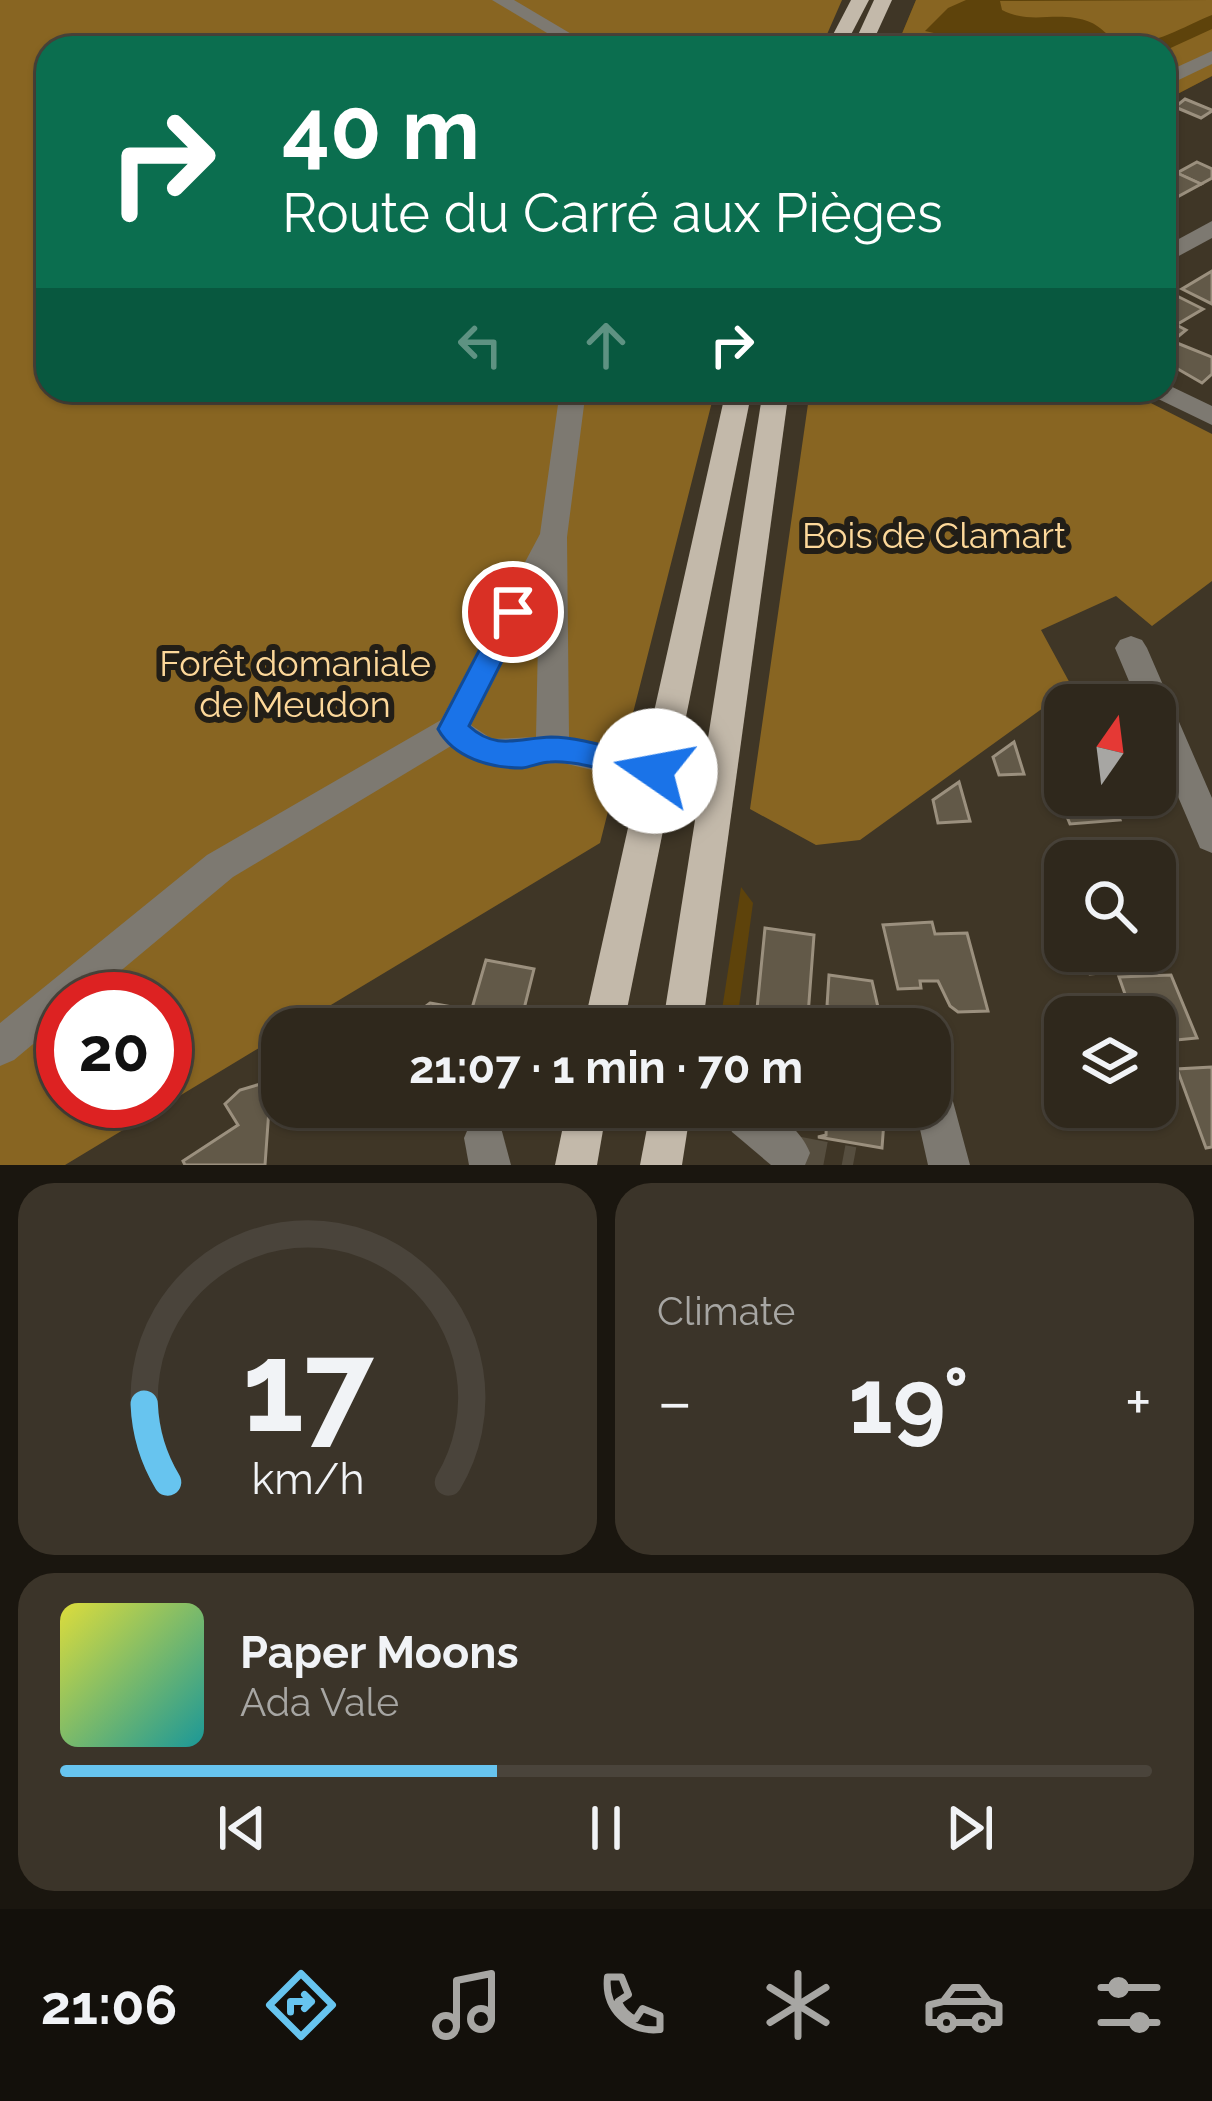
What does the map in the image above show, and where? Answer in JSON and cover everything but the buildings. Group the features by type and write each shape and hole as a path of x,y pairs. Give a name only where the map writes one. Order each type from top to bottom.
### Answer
{"main road":[{"path":"842,36 860,0"},
{"path":"866,36 883,0"},
{"path":"607,1008 736,402"},
{"path":"685,1008 774,402"},
{"path":"575,1165 583,1128"},
{"path":"662,1165 668,1128"}],"street":[{"path":"501,0 565,36"},
{"path":"1176,75 1212,57"},
{"path":"1176,249 1212,228"},
{"path":"1176,398 1212,417"},
{"path":"551,749 556,715 554,534 571,402"},
{"path":"0,1047 220,866 453,729 554,534"},
{"path":"1131,648 1212,838"},
{"path":"453,729 469,744 494,754 526,756 551,749 655,771"},
{"path":"759,1128 789,1153"},
{"path":"941,1128 949,1165"}],"shaded area":[{"path":"916,0 1212,0 1212,76 1176,95 1176,36 901,36"},
{"path":"741,887 753,903 739,1008 722,1008"}],"green space":[{"name":"Forêt domaniale de Meudon","path":"0,0 842,0 826,36 36,36 36,402 712,402 600,843 326,1008 261,1008 261,1047 192,1088 192,972 36,972 36,1128 126,1128 65,1165 0,1165"},
{"path":"916,0 966,0 948,8 925,31 947,36 901,36"},
{"path":"1212,0 1212,15 1163,36 1110,36 1083,20 1011,14 1002,10 1000,1"},
{"path":"1212,29 1212,76 1176,95 1176,46"},
{"name":"Bois de Clamart","path":"808,402 1149,402 1212,434 1212,581 1152,626 1116,596 1041,630 1070,684 1044,684 1044,707 860,840 816,845 750,809"}],"tunnel":[{"path":"789,1153 853,1165"}],"route":[{"path":"513,612 453,729 469,744 494,754 526,756 551,749 655,771"}]}
